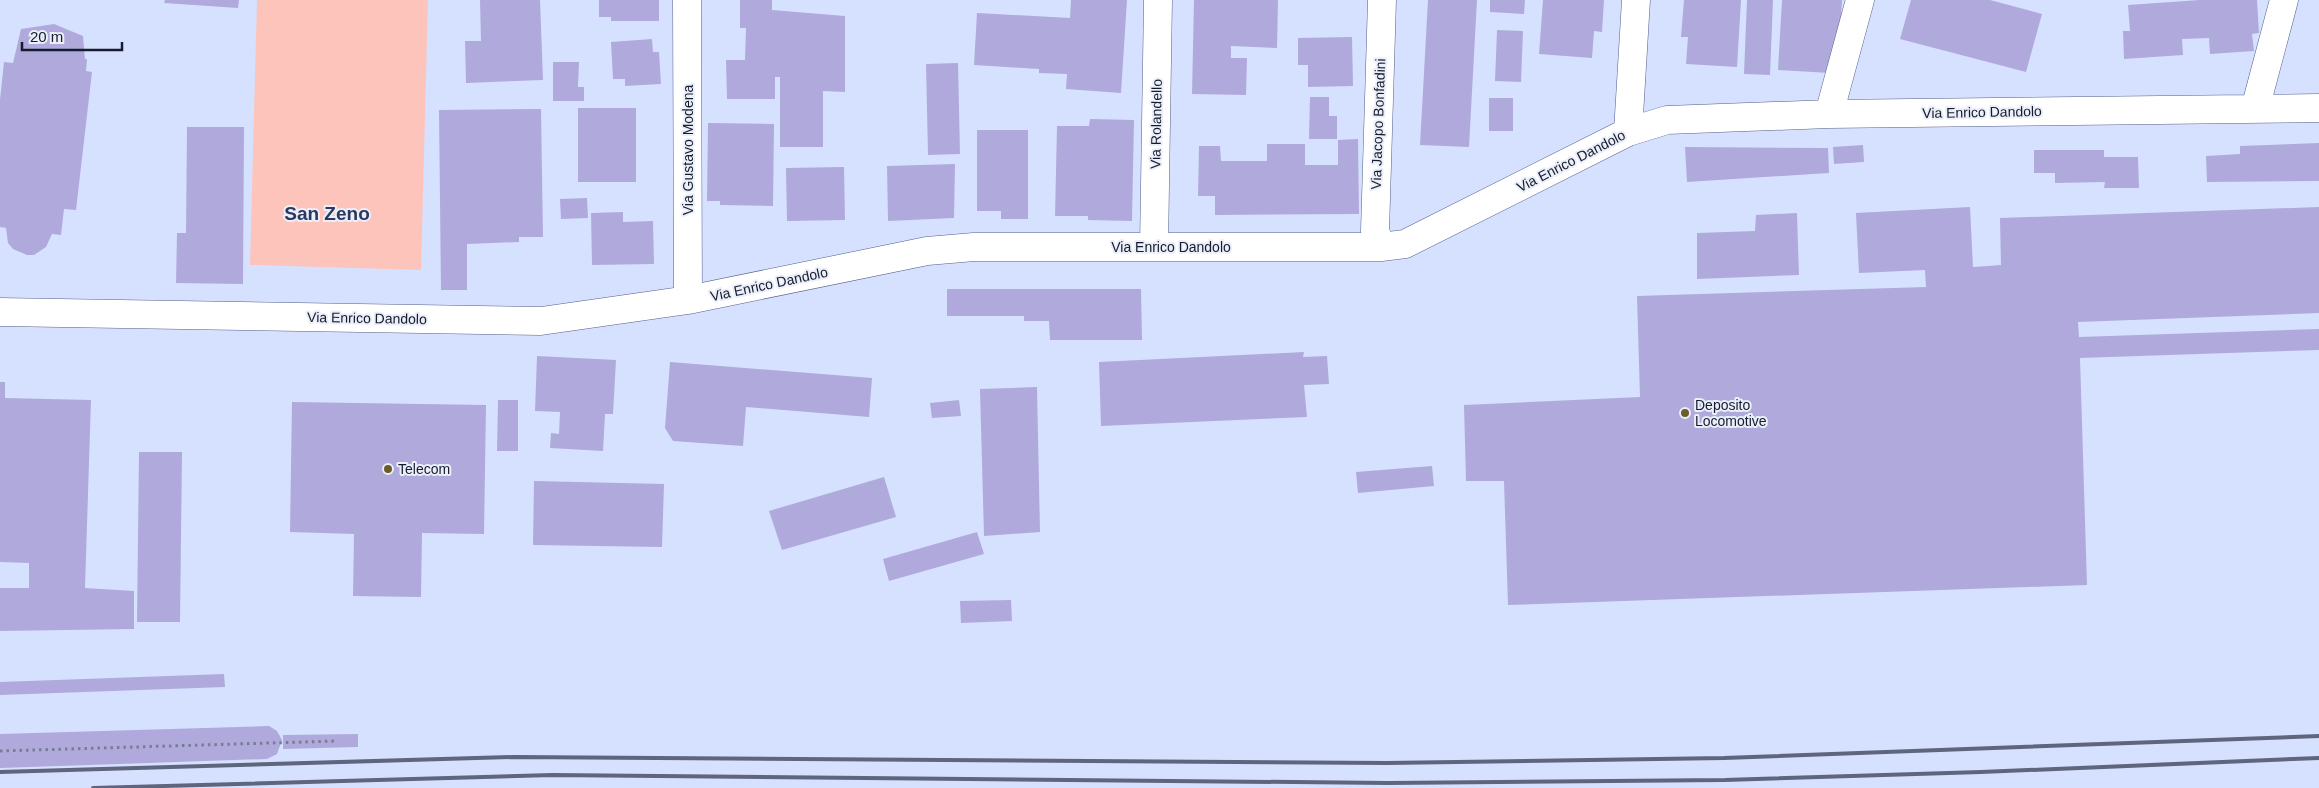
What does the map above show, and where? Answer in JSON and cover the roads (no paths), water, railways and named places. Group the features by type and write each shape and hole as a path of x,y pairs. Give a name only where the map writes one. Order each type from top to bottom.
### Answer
{"street":[{"name":"Via Gustavo Modena","path":"687,0 688,300"},
{"name":"Via Rolandello","path":"1154,247 1158,0"},
{"name":"Via Jacopo Bonfadini","path":"1382,0 1375,231 1382,247"},
{"path":"1628,132 1636,0"},
{"path":"1829,114 1860,0"},
{"path":"2254,109 2284,0"},
{"name":"Via Enrico Dandolo","path":"0,312 541,321 574,318 688,300 927,251 974,246 1382,247 1405,244 1628,132 1667,120 1829,114 2319,108"}],"railway":[{"path":"0,772 514,757 1387,763 1724,758 2319,736"},
{"path":"93,788 552,775 1388,783 1725,780 2319,758"}],"place":[{"name":"Deposito Locomotive","path":"1685,413"},
{"name":"Telecom","path":"388,469"}],"district":[{"name":"San Zeno","path":"327,213"}]}
